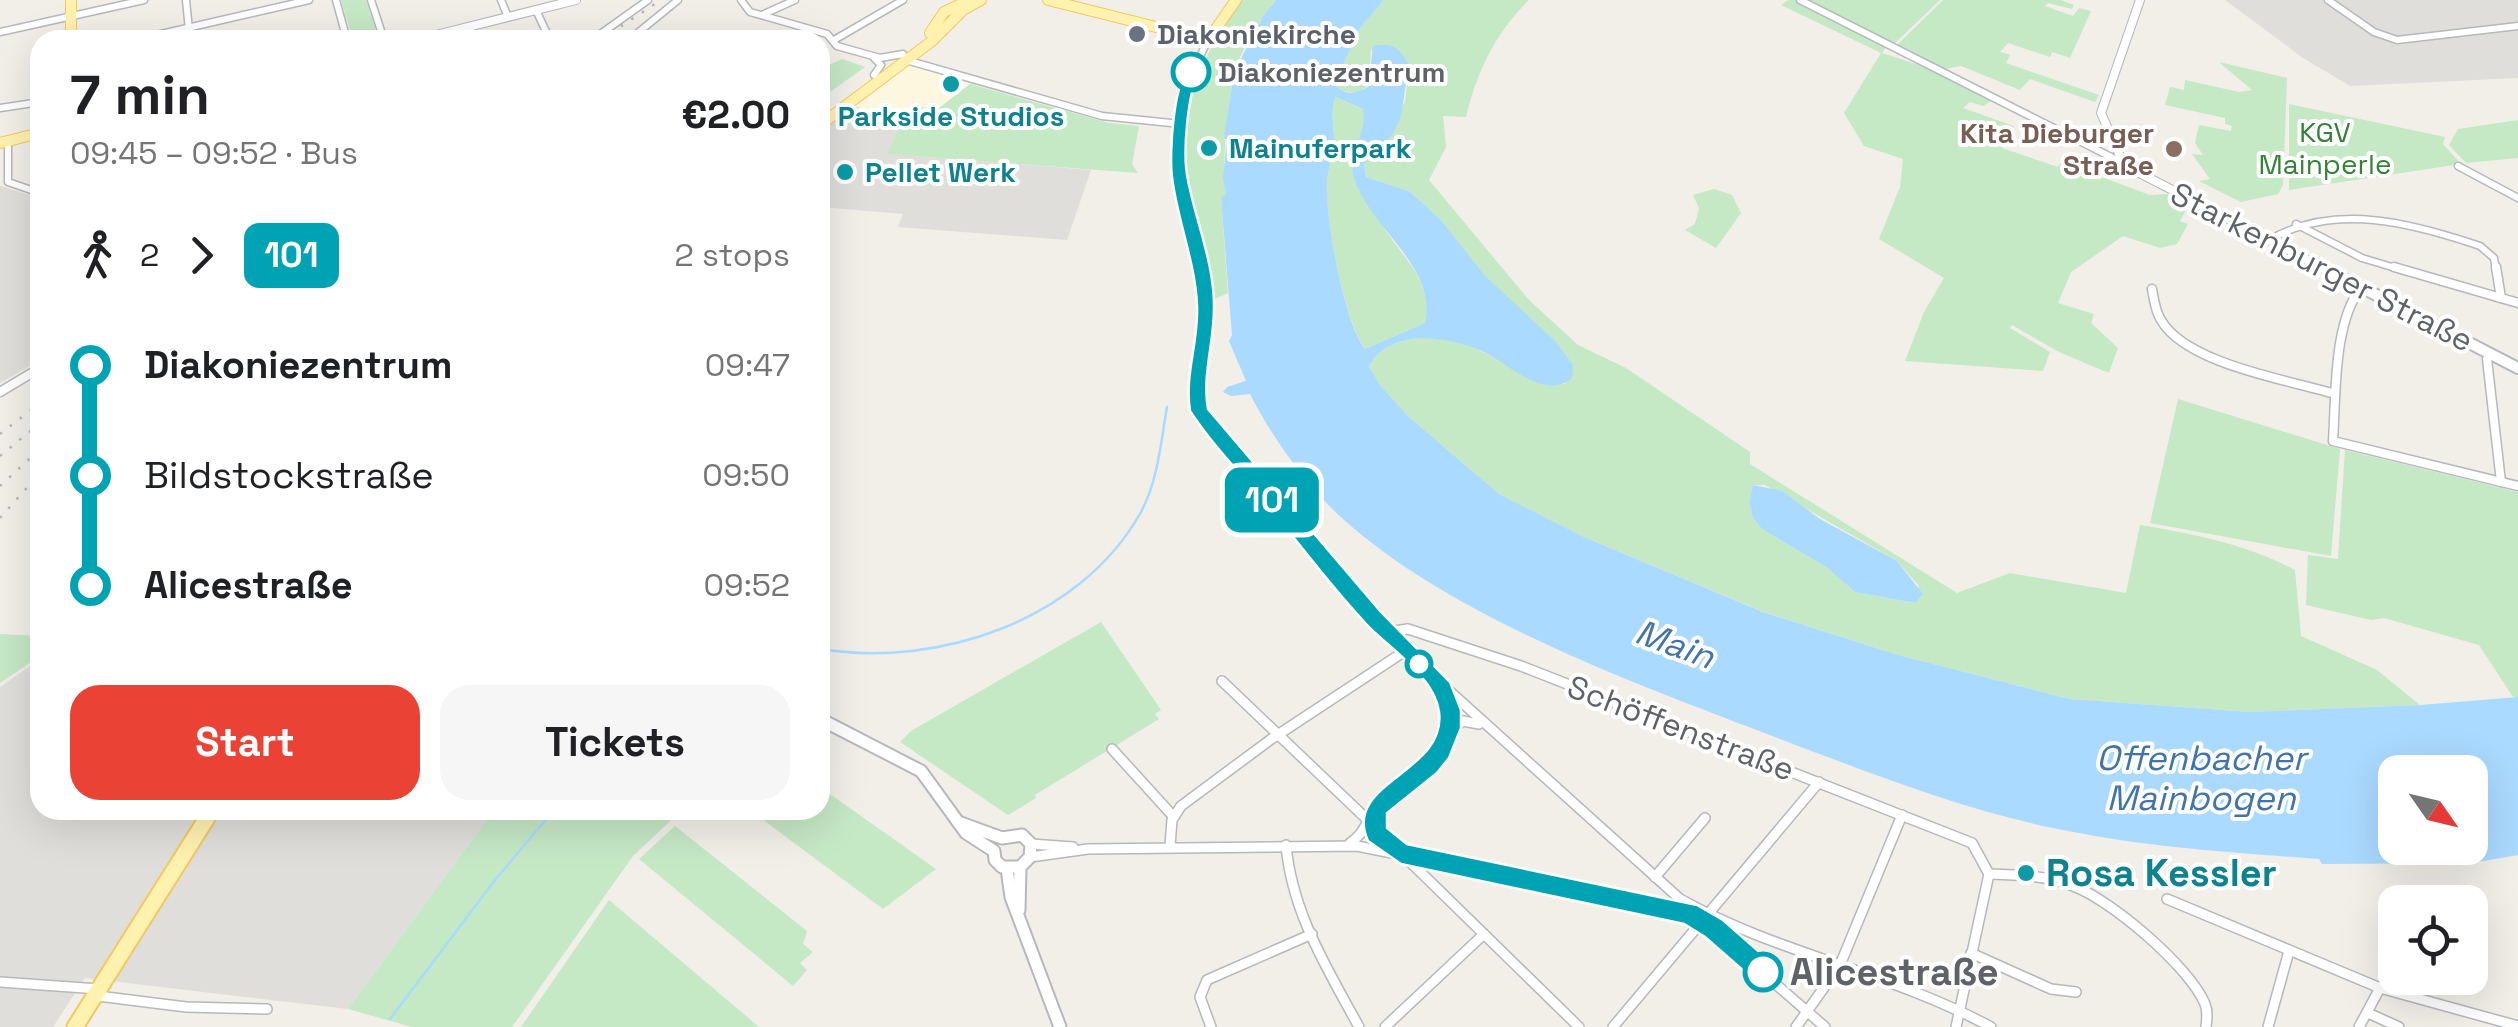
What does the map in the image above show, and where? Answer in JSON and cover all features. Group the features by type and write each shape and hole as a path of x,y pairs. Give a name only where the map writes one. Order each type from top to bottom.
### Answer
{"main road":[{"path":"71,0 72,30"},
{"path":"830,117 971,0"},
{"path":"950,14 980,0"},
{"path":"1048,0 1208,40 1236,0"},
{"path":"830,108 904,57"},
{"path":"4,142 30,136"},
{"path":"74,1027 206,820"}],"street":[{"path":"0,32 144,0"},
{"path":"186,0 189,28"},
{"path":"180,30 308,0"},
{"path":"336,0 344,30"},
{"path":"371,0 381,30"},
{"path":"501,0 508,17"},
{"path":"456,30 576,0"},
{"path":"632,0 637,10"},
{"path":"607,30 648,0"},
{"path":"641,30 678,0"},
{"path":"741,0 748,11 815,30"},
{"path":"764,14 795,0"},
{"path":"834,40 903,0"},
{"path":"1079,8 1088,0"},
{"name":"Starkenburger Straße","path":"1800,0 2518,368"},
{"path":"2124,164 2122,153 2108,134 2102,112 2140,0"},
{"path":"2328,0 2374,32 2397,40 2518,26"},
{"path":"536,10 545,30"},
{"path":"830,36 837,46 874,57 904,57 1102,116 1182,124"},
{"path":"1208,40 1185,84 1179,175 1198,253 1206,316 1196,392 1203,418 1405,651 1825,1027"},
{"path":"874,57 881,65 874,75"},
{"path":"0,108 30,104"},
{"path":"4,142 8,182 30,190"},
{"path":"2458,166 2518,198"},
{"path":"2269,240 2296,224 2359,216 2480,246 2493,255 2500,298"},
{"path":"2296,224 2362,258 2518,302"},
{"path":"2362,288 2349,302 2332,436 2338,443 2518,486"},
{"path":"2152,289 2161,320 2186,342 2214,356 2335,394"},
{"path":"2490,354 2487,359 2501,482"},
{"path":"0,392 30,374"},
{"name":"Schöffenstraße","path":"1387,632 1408,629 1507,661 1972,843 1989,874"},
{"path":"1170,846 1173,816 1279,734 1405,651"},
{"path":"1222,681 1371,824 1382,842 1401,854 1579,1027"},
{"path":"1439,682 1450,710 1448,734"},
{"path":"1333,844 1356,840 1371,824 1378,807 1429,766 1448,734 1463,721 1488,728"},
{"path":"830,724 921,771 966,833 994,850"},
{"path":"1112,749 1173,816"},
{"path":"1613,1027 1819,782"},
{"path":"1796,1027 1840,965 1902,815"},
{"path":"1656,878 1705,818"},
{"path":"956,821 1002,838 1019,834 1022,859 1011,897 1060,1027"},
{"path":"1002,838 994,850 995,860 1088,848 1286,844 1333,844 1401,854 1704,918 1960,1009 1991,1027"},
{"path":"1286,844 1291,884 1359,1027"},
{"path":"1956,1027 1989,874 2036,876 2091,895 2148,940 2193,988 2207,1009 2206,1027"},
{"path":"1626,900 1657,901 1661,891 1656,878"},
{"path":"2168,899 2378,987"},
{"path":"1735,947 1729,935 1738,928"},
{"path":"1211,1027 1200,997 1207,980 1312,934"},
{"path":"1385,1027 1484,934"},
{"path":"2268,1027 2289,950"},
{"path":"1971,954 2051,989 2076,992"},
{"path":"0,982 97,992 186,1007 267,1009"},
{"path":"2359,1027 2378,992"},
{"path":"2405,995 2518,1026"},
{"path":"2368,1013 2400,1027"}],"shaded area":[{"path":"2225,0 2518,0 2518,78 2350,86 2303,58"},
{"path":"907,63 970,84 939,108 910,107 903,121 854,106"},
{"path":"854,106 903,121 888,154 1091,170 1067,240 898,227 903,214 830,208 830,124"},
{"path":"0,186 30,195 30,366 0,383"},
{"path":"30,666 30,820 487,820 348,1009 85,978 53,1027 0,1027 0,687"}],"green space":[{"path":"341,0 366,0 376,30 350,30"},
{"name":"Mainuferpark","path":"1242,0 1276,0 1248,42 1233,80 1225,149 1226,194 1221,199 1228,293 1215,299 1209,269 1203,269 1184,186 1189,92 1222,26"},
{"path":"1384,0 1529,0 1489,53 1466,117 1443,116 1446,147 1429,180 1528,299 1578,345 1626,368 1750,452 1750,464 1957,593 2010,573 2126,593 2140,525 2200,536 2258,553 2295,570 2301,636 2377,670 2420,705 2250,712 2070,699 1898,655 1764,612 1584,537 1499,494 1409,417 1379,384 1369,366 1392,345 1422,338 1439,339 1471,347 1543,383 1565,384 1440,219 1409,191 1366,177 1364,164 1405,102 1409,66 1371,50 1368,86 1358,93 1339,91 1334,84 1360,28","holes":["1753,485 1765,485 1897,561 1919,586 1915,603 1855,592 1826,567 1762,529 1753,518 1749,502"]},
{"path":"1798,0 1883,44 1886,47 1882,53 1937,71 1993,100 1983,106 1970,102 1963,108 2014,126 2002,148 2058,167 2061,162 2150,195 2167,194 2189,204 2180,221 2188,224 2177,244 2160,248 2123,236 2071,272 2058,303 2094,314 2091,323 2118,348 2109,373 2059,352 2012,325 2010,328 2050,352 2043,371 1905,361 1924,312 1944,278 1879,239 1900,187 1903,159 1864,146 1844,113 1881,53 1781,5"},
{"path":"1803,0 1940,0 1893,45"},
{"path":"1943,0 2061,0 2074,5 2072,9 2048,3 2045,6 2073,16 2079,8 2091,11 2070,58 2052,52 2050,57 2008,43 2000,52 2010,55 2006,63 2099,95 2095,102 2030,79 2020,90 1961,66 1940,70 1896,46"},
{"path":"842,59 865,67 830,92 830,65"},
{"path":"2219,62 2287,78 2283,185 2278,194 2241,202 2199,181 2210,179 2192,154 2203,155 2195,143 2199,125 2231,131 2232,126 2225,124 2225,118 2165,105 2170,87 2184,90 2185,80 2239,92 2252,90"},
{"path":"970,84 1109,123 1139,126 1132,164 1138,173 887,154 910,107 939,108"},
{"path":"1334,97 1363,109 1366,124 1351,165 1381,223 1420,280 1426,307 1425,323 1365,349 1343,293 1329,220 1327,182 1334,141"},
{"name":"KGV Mainperle","path":"2289,104 2445,137 2443,144 2461,164 2289,190"},
{"name":"KGV Mainperle","path":"2518,120 2518,158 2466,163 2449,145 2458,129"},
{"path":"1714,189 1732,195 1741,213 1716,248 1685,230 1695,224 1699,208 1693,195"},
{"path":"2178,399 2340,449 2331,556 2150,523"},
{"path":"2345,450 2518,492 2518,697 2513,697 2479,645 2384,618 2371,620 2306,605 2308,555 2338,559"},
{"path":"1101,622 1161,710 1155,714 1159,719 1008,815 900,742 911,731"},
{"path":"0,634 30,636 30,663 0,683"},
{"path":"830,794 936,869 883,909 763,820 830,820"},
{"path":"487,820 671,820 633,856 512,1027 412,1027 348,1009"},
{"path":"675,826 807,931 803,944 813,952 800,963 807,970 793,986 639,859"},
{"path":"609,900 759,1027 521,1027"}],"water":[{"name":"Offenbacher Mainbogen","path":"1276,0 1384,0 1360,28 1334,84 1350,93 1368,87 1373,46 1395,48 1409,65 1400,120 1389,139 1364,164 1366,177 1409,191 1440,219 1485,276 1556,342 1573,365 1572,378 1561,384 1538,383 1482,351 1421,338 1391,345 1369,366 1379,384 1409,417 1499,494 1584,537 1763,612 1898,655 2070,699 2250,712 2518,697 2518,855 2488,860 2488,755 2378,755 2378,864 2322,864 2319,859 2119,840 2017,820 1873,774 1602,669 1490,617 1437,587 1344,520 1304,478 1250,394 1231,396 1223,392 1246,381 1229,341 1232,335 1221,198 1226,194 1224,138 1234,72 1263,16","holes":["1335,97 1363,109 1363,127 1353,160 1354,178 1362,196 1412,265 1426,302 1425,323 1365,349 1350,317 1337,269 1327,182 1334,141"]},
{"path":"1753,485 1782,491 1820,519 1897,561 1923,594 1915,603 1855,592 1826,567 1762,529 1753,518 1749,502"}],"waterway":[{"path":"830,650 911,651 957,643 1044,608 1082,582 1115,550 1147,500 1167,407"},
{"path":"390,1019 546,820"}],"railway":[{"path":"615,30 661,0"},
{"path":"0,434 30,411"},
{"path":"0,456 30,431"},
{"path":"0,486 30,458"},
{"path":"0,518 30,484"}],"bus line":[{"name":"101","path":"1191,72 1184,90 1179,175 1206,307 1196,392 1199,411 1373,618 1439,682 1450,710 1450,728 1441,751 1429,766 1378,807 1374,814 1376,834 1401,854 1689,913 1714,928 1763,972"}],"place":[{"name":"Diakoniekirche","path":"1137,34"},
{"name":"Diakoniezentrum","path":"1191,72"},
{"name":"Parkside Studios","path":"951,84"},
{"name":"Mainuferpark","path":"1209,148"},
{"name":"Kita Dieburger Straße","path":"2174,149"},
{"name":"Pellet Werk","path":"845,172"},
{"name":"Rosa Kessler","path":"2026,873"},
{"name":"Alicestraße","path":"1763,972"}],"water label":[{"name":"Main","path":"1675,644"}]}
